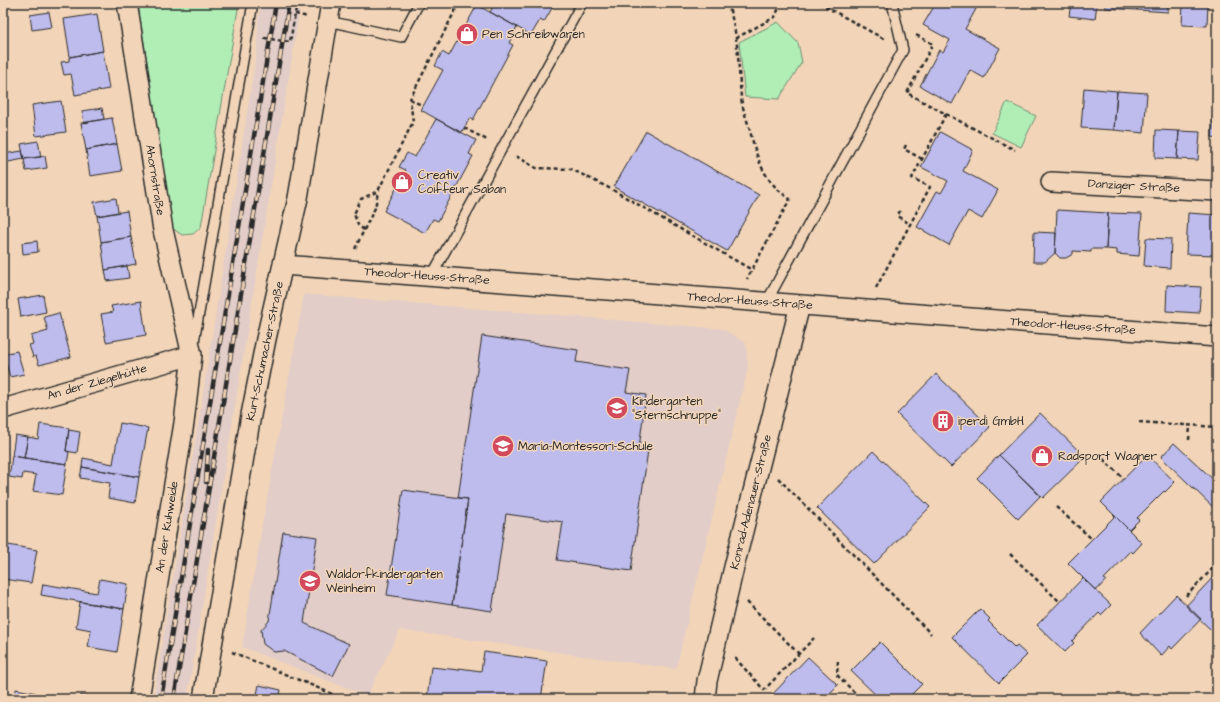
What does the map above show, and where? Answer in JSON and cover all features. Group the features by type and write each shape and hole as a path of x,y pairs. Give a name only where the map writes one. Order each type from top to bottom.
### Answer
{"street":[{"name":"Ahornstraße","path":"127,3 163,230 192,355"},
{"name":"Kurt-Schumacher-Straße","path":"203,699 251,415 266,339 298,198 324,14"},
{"name":"Danziger Straße","path":"1051,182 1217,191"},
{"name":"Theodor-Heuss-Straße","path":"284,265 1217,337"},
{"name":"Konrad-Adenauer-Straße","path":"705,699 717,638 730,584 800,305"},
{"name":"An der Ziegelhütte","path":"3,409 192,355"},
{"name":"An der Kuhweide","path":"139,699 184,423 192,355"}],"lane":[{"path":"192,355 253,3"},
{"path":"324,14 401,37 419,3"},
{"path":"431,276 582,3"},
{"path":"766,303 903,50 892,3"}],"path":[{"path":"248,36 290,42 297,3"},
{"path":"345,270 375,208 378,191 413,122 410,99 459,3"},
{"path":"727,3 736,38 742,99 752,139 761,167 772,184 790,199 736,300"},
{"path":"736,38 775,17 781,3"},
{"path":"819,3 903,50"},
{"path":"295,14 324,14"},
{"path":"897,24 933,44 907,92 1015,150"},
{"path":"410,99 423,106"},
{"path":"864,310 930,188 912,178 946,114"},
{"path":"464,128 536,168 571,169 611,189 752,270"},
{"path":"906,145 904,149 922,159"},
{"path":"364,230 358,225 354,214 361,198 378,191"},
{"path":"900,211 897,216 910,224"},
{"path":"1139,422 1217,427"},
{"path":"1190,426 1190,440"},
{"path":"1103,459 1124,478"},
{"path":"761,461 931,634"},
{"path":"1056,507 1092,539"},
{"path":"1010,554 1060,602"},
{"path":"1186,596 1217,564"},
{"path":"730,584 799,654"},
{"path":"717,638 764,690 814,638"},
{"path":"212,643 330,693 337,699"},
{"path":"838,661 837,676 861,699"}],"shaded area":[{"path":"261,3 301,3 187,699 153,699 257,49 258,20"},
{"name":"Maria-Montessori-Schule","path":"304,294 723,329 746,343 748,367 676,669 400,630 367,696 242,647 262,526"}],"green space":[{"path":"138,3 239,3 201,227 193,234 182,235 172,228"},
{"path":"778,22 798,43 802,62 779,99 745,97 739,42"},
{"path":"1007,102 1036,116 1021,147 992,133"}],"building":[{"path":"495,3 555,3 544,22 540,20 531,35 490,12"},
{"path":"936,3 965,3 976,9 965,29 1000,48 984,78 970,70 952,104 920,86 939,50 943,52 950,40 923,25"},
{"path":"1071,3 1097,3 1095,19 1069,16"},
{"path":"1105,3 1138,3 1137,10 1105,8"},
{"path":"1138,3 1168,3 1168,12 1137,10"},
{"path":"1183,3 1208,3 1207,26 1182,25"},
{"path":"477,5 517,27 509,43 513,45 473,120 470,118 461,133 421,110 443,70 435,66 442,52 449,56"},
{"path":"49,12 52,27 32,30 30,15"},
{"path":"97,14 103,51 70,57 64,19"},
{"path":"103,51 109,89 75,95 71,74 64,75 61,62 69,61 69,57"},
{"path":"1084,88 1117,91 1114,130 1081,128"},
{"path":"1117,91 1147,93 1144,133 1114,130"},
{"path":"1215,98 1217,98 1217,138 1212,137"},
{"path":"61,101 66,132 36,136 32,105"},
{"path":"102,108 104,119 84,123 82,111"},
{"path":"112,118 117,144 86,150 81,123"},
{"path":"436,119 476,140 469,154 473,156 438,221 433,219 425,233 384,211 406,170 399,167 407,153 415,157"},
{"path":"1156,130 1179,131 1177,159 1155,158"},
{"path":"646,131 759,195 727,251 614,187"},
{"path":"1179,131 1200,132 1198,160 1177,159"},
{"path":"940,132 973,150 963,171 998,190 982,219 968,211 949,245 917,227 937,191 941,193 948,181 921,167"},
{"path":"38,141 41,157 24,159 21,144"},
{"path":"117,144 122,171 90,176 86,150"},
{"path":"22,151 24,159 3,163 3,154"},
{"path":"45,156 47,168 26,171 24,159"},
{"path":"116,198 118,212 97,216 94,202"},
{"path":"1057,210 1108,213 1106,249 1091,249 1091,252 1073,251 1073,254 1066,258 1060,258 1055,253"},
{"path":"127,211 131,237 101,242 97,216"},
{"path":"1108,213 1142,214 1139,256 1117,254 1117,250 1106,249"},
{"path":"1188,213 1217,215 1217,255 1186,254"},
{"path":"1034,232 1056,233 1055,253 1045,262 1033,262"},
{"path":"131,237 136,264 105,270 101,242"},
{"path":"1146,238 1171,239 1170,268 1144,266"},
{"path":"37,241 38,252 23,254 22,243"},
{"path":"127,266 129,278 107,281 105,270"},
{"path":"1167,285 1201,287 1199,313 1166,311"},
{"path":"43,295 46,312 21,317 18,299"},
{"path":"141,301 146,335 106,342 101,314 113,312 111,306"},
{"path":"59,313 71,357 39,365 36,356 33,357 29,345 33,344 31,336 48,331 44,317"},
{"path":"482,336 578,350 576,362 630,370 626,392 646,395 639,448 648,450 631,571 557,560 563,522 506,514 492,611 452,605 468,499 458,498"},
{"path":"17,351 24,374 10,377 3,354"},
{"name":"iperdi GmbH","path":"936,374 990,427 951,467 897,414"},
{"name":"Radsport Wagner","path":"1040,413 1085,457 1043,498 999,455"},
{"path":"120,423 148,428 139,477 82,467 83,458 113,464"},
{"path":"40,424 69,428 66,451 69,452 67,464 24,458 28,437 38,439"},
{"path":"69,430 80,432 77,453 66,451"},
{"path":"15,435 28,437 24,458 12,456"},
{"path":"1174,443 1217,483 1217,511 1161,457"},
{"path":"873,451 930,507 874,564 817,508"},
{"path":"999,455 1040,496 1018,519 977,478"},
{"path":"1147,455 1175,482 1137,518 1139,520 1129,530 1101,502"},
{"path":"12,456 67,464 62,495 33,491 36,475 23,473 22,479 9,477"},
{"path":"82,467 139,477 135,503 108,498 110,483 80,478"},
{"path":"403,490 468,499 452,605 387,595"},
{"path":"1115,516 1142,543 1133,553 1131,551 1104,579 1106,580 1096,591 1068,563"},
{"path":"283,532 317,537 304,623 349,644 333,676 284,651 274,652 263,644 261,630 269,621"},
{"path":"8,545 37,550 31,583 3,579 3,549 8,550"},
{"path":"1217,573 1217,624 1211,630 1186,606"},
{"path":"1083,578 1111,605 1101,615 1099,613 1072,641 1074,643 1065,652 1037,625"},
{"path":"100,579 128,584 124,609 41,595 43,584 97,593"},
{"path":"1176,595 1201,619 1172,649 1170,646 1161,656 1140,633"},
{"path":"80,602 124,609 117,652 88,647 91,630 76,627"},
{"path":"980,609 990,619 988,621 1015,648 1017,646 1027,655 999,683 952,637"},
{"path":"880,642 922,684 907,699 880,699 851,671"},
{"path":"484,652 547,661 541,699 427,699 431,667 459,670 459,668 481,671"},
{"path":"808,657 838,685 824,699 768,699"},
{"path":"259,685 281,690 279,699 256,699"},
{"path":"16,689 36,693 35,699 14,699"},
{"path":"81,695 105,699 80,699"}],"railway":[{"path":"161,699 276,3"},
{"path":"174,699 289,3"},
{"path":"206,482 208,450"}],"place":[{"name":"Pen Schreibwaren","path":"467,34"},
{"name":"Creativ Coiffeur Saban","path":"402,182"},
{"name":"Kindergarten \"Sternschnuppe\"","path":"617,408"},
{"name":"iperdi GmbH","path":"943,421"},
{"name":"Maria-Montessori-Schule","path":"503,446"},
{"name":"Radsport Wagner","path":"1042,456"},
{"name":"Waldorfkindergarten Weinheim","path":"310,581"}]}
